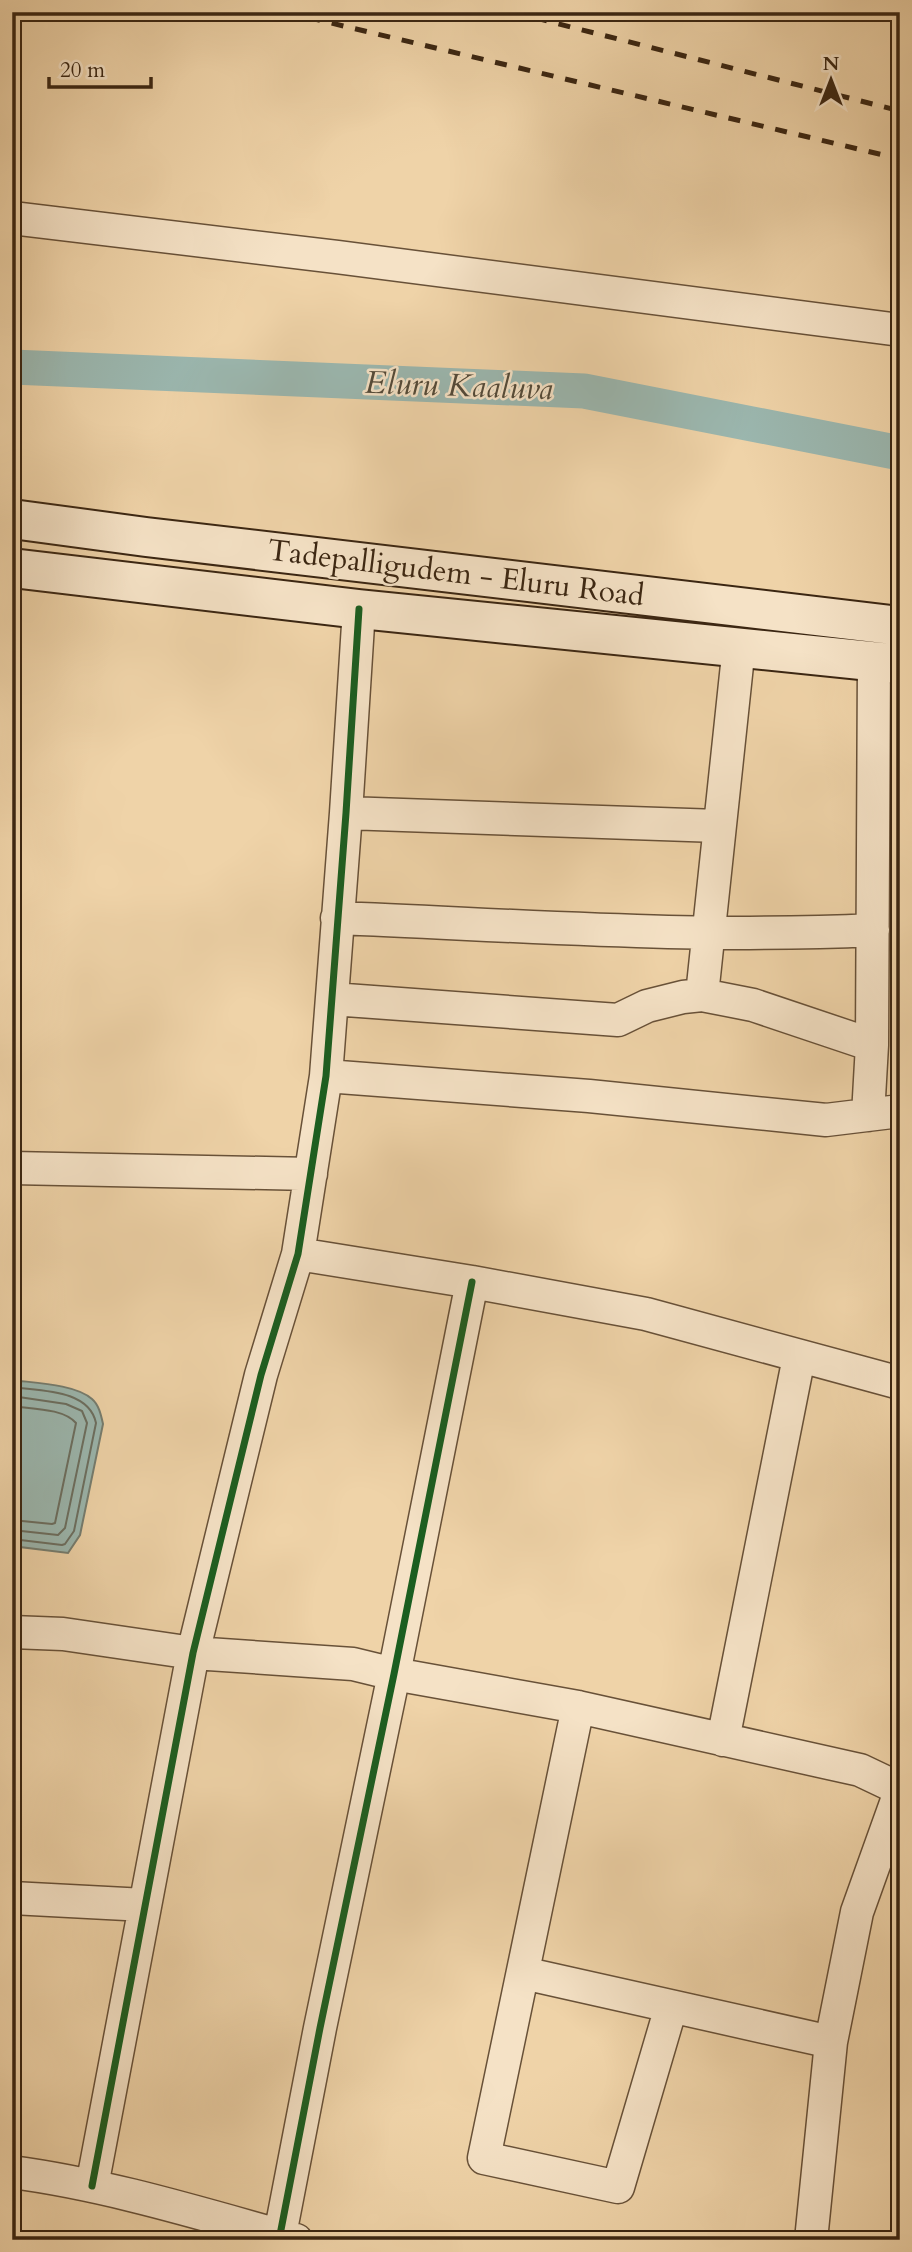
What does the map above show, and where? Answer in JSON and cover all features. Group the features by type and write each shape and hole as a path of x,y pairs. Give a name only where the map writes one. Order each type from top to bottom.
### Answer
{"main road":[{"name":"Tadepalligudem - Eluru Road","path":"12,519 900,626"},
{"name":"Tadepalligudem - Eluru Road","path":"12,568 359,609 887,662"}],"street":[{"path":"12,218 900,330"},
{"path":"92,2186 192,1653 261,1374 298,1254 326,1076 359,609"},
{"path":"702,995 738,646"},
{"path":"868,1115 872,1045 873,930 887,662"},
{"path":"346,813 719,826"},
{"path":"337,918 708,933 873,930"},
{"path":"331,999 618,1020 647,1006 702,995 753,1005 872,1045"},
{"path":"326,1076 589,1096 827,1120 900,1111"},
{"path":"12,1168 311,1174"},
{"path":"298,1254 646,1314 900,1383"},
{"path":"12,2172 58,2178 145,2198 285,2238 320,2028 472,1282"},
{"path":"723,1740 799,1357"},
{"path":"12,1632 63,1634 192,1653 353,1664 394,1674 578,1707 860,1770 900,1791 858,1912 831,2042 811,2240"},
{"path":"578,1707 484,2158 618,2187 671,2007"},
{"path":"12,1898 145,1905"},
{"path":"523,1973 831,2042"}],"water":[{"path":"12,1380 75,1390 92,1399 100,1414 103,1424 80,1535 68,1553 12,1546"}],"waterway":[{"name":"Eluru Kaaluva","path":"12,367 584,391 900,453"}],"railway":[{"path":"285,12 900,159"},
{"path":"512,12 900,111"}],"cycle path":[{"path":"92,2186 193,1653 261,1375 298,1254 326,1076 359,609"},
{"path":"279,2240 472,1282"}]}
